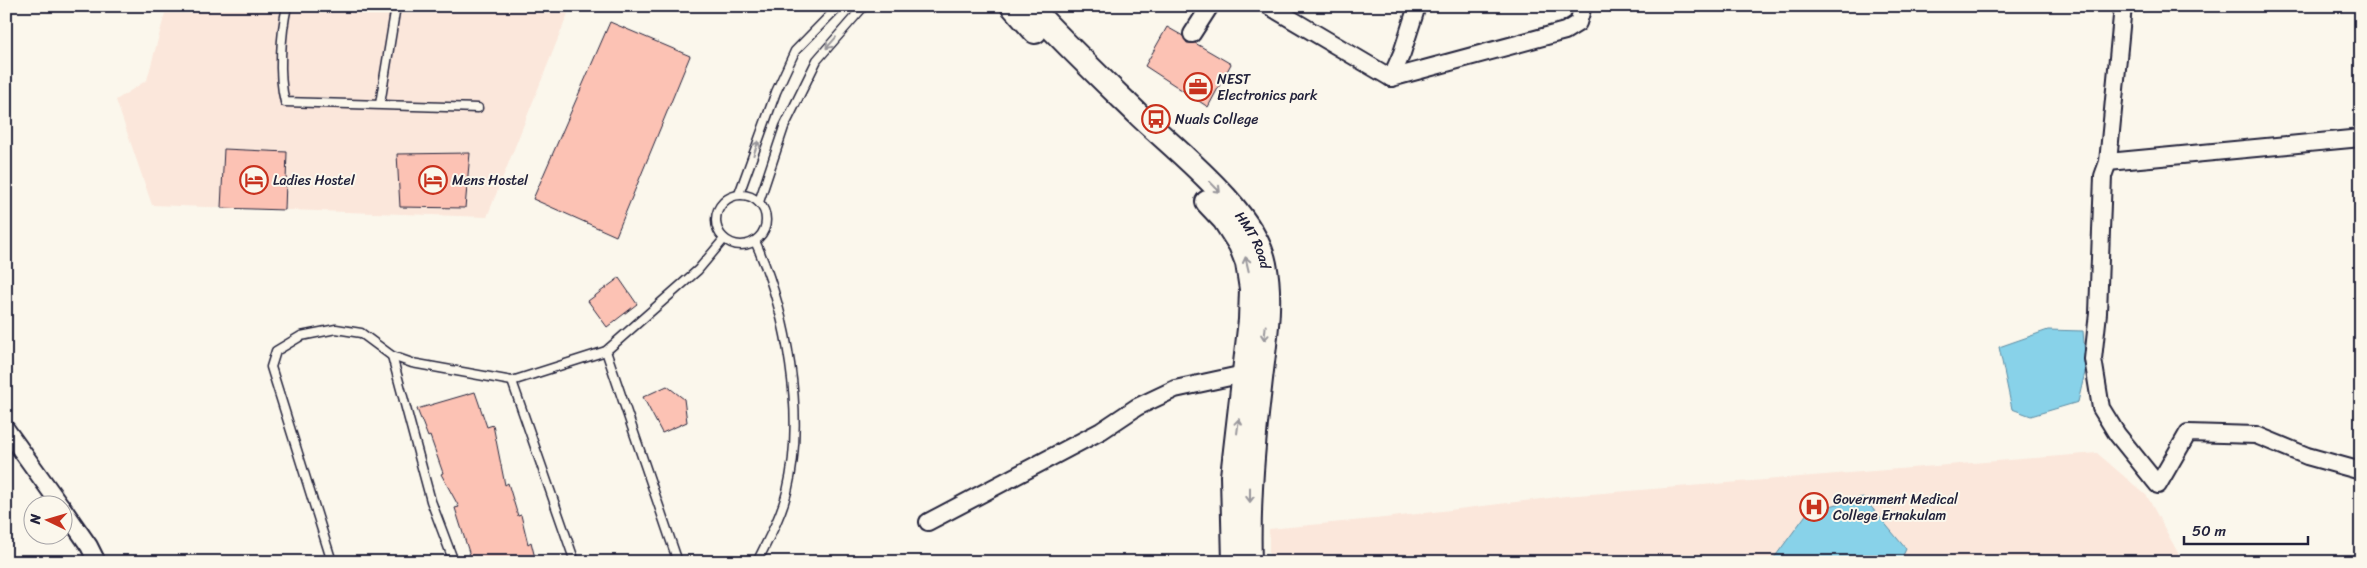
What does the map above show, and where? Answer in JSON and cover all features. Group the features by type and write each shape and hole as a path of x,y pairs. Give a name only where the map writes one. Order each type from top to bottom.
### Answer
{"main road":[{"name":"HMT Road","path":"1012,6 1030,27 1182,175 1224,220 1240,245 1247,263 1251,289 1250,320 1232,476 1234,562"},
{"name":"HMT Road","path":"1030,6 1064,43 1217,189 1256,236 1265,264 1268,295 1250,476 1250,562"}],"street":[{"path":"1192,34 1210,6"},
{"path":"1269,6 1391,78 1565,31 1578,23 1583,6"},
{"path":"1391,78 1402,53 1417,6"},
{"path":"2123,6 2108,162 2103,176 2098,313 2093,359 2101,408 2117,434 2158,485 2188,433 2256,435 2307,456 2361,471"},
{"path":"2108,162 2361,138"},
{"path":"928,522 1101,431 1137,407 1160,396 1175,389 1244,374"},
{"path":"6,429 55,496"},
{"path":"72,521 97,562"}],"lane":[{"path":"287,6 284,22 281,88 285,102 478,108"},
{"path":"380,104 396,6"},
{"path":"739,194 776,92 795,51 839,6"},
{"path":"760,202 784,127 817,60 864,6"},
{"path":"739,194 748,195 760,202 765,211 766,220 765,228 755,241 740,245 724,239 716,224 716,216 724,201 739,194"},
{"path":"332,562 271,367 276,351 301,336 336,329 360,333 392,356 412,363 512,381 606,350 698,270 724,239"},
{"path":"755,241 765,262 786,342 794,396 795,446 787,493 756,562"},
{"path":"606,350 678,562"},
{"path":"392,356 431,501 454,562"},
{"path":"512,381 575,562"}],"shaded area":[{"path":"167,6 571,6 487,217 152,205 116,100 147,80"},
{"name":"Government Medical College Ernakulam","path":"2097,453 2147,496 2183,562 1269,562 1269,529 1384,518 1566,496"}],"water":[{"path":"2048,330 2083,331 2086,368 2078,402 2031,416 2012,409 1999,347"},
{"path":"1863,497 1906,549 1900,562 1771,562 1808,512"}],"building":[{"path":"610,22 690,56 616,236 533,199"},
{"name":"NEST Electronics park","path":"1167,27 1183,36 1187,43 1195,43 1231,64 1208,107 1145,66"},
{"name":"Ladies Hostel","path":"224,149 287,152 285,210 221,208"},
{"name":"Mens Hostel","path":"470,153 465,208 400,207 397,154"},
{"path":"619,278 637,304 607,327 588,301"},
{"path":"667,386 684,399 687,422 662,433 643,397"},
{"path":"475,392 487,427 493,425 505,485 508,483 518,516 521,515 528,544 531,542 536,562 472,562 455,508 459,507 441,474 443,473 430,436 428,437 417,409"}],"place":[{"name":"NEST Electronics park","path":"1198,87"},
{"name":"Nuals College","path":"1156,119"},
{"name":"Ladies Hostel","path":"254,180"},
{"name":"Mens Hostel","path":"433,180"},
{"name":"Government Medical College Ernakulam","path":"1814,507"}]}
